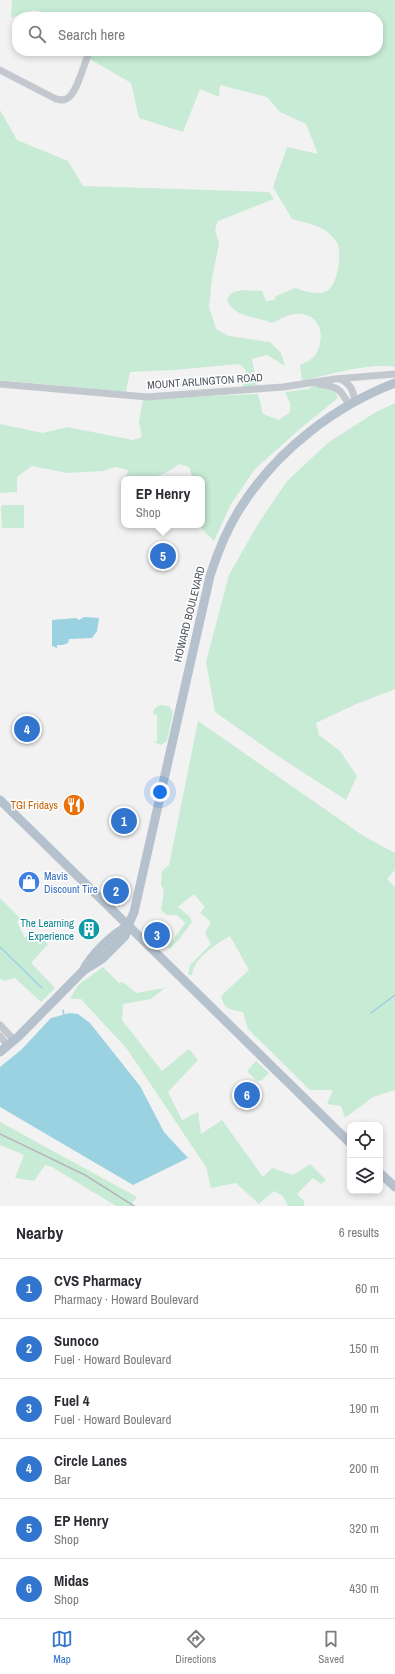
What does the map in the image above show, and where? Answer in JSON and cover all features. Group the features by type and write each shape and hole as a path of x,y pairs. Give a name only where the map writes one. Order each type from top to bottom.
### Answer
{"main road":[{"name":"HOWARD BOULEVARD","path":"0,1052 11,1043 83,971 91,967 112,950 125,936 134,912 210,576 221,544 242,505 269,471 305,437 352,404 395,383"},
{"path":"0,800 347,1140"},
{"path":"383,1176 395,1187"}],"street":[{"path":"0,70 56,99 66,99 75,87 88,56"},
{"name":"MOUNT ARLINGTON ROAD","path":"0,384 147,396 283,388 340,379 395,374"},
{"path":"340,379 351,387 352,404"},
{"name":"MOUNT ARLINGTON ROAD","path":"315,383 337,387 352,404"},
{"path":"0,1025 11,1043"},
{"path":"0,1036 11,1043"}],"green space":[{"path":"12,0 395,0 395,367 373,366 302,381 300,365 314,357 320,345 320,332 315,320 303,314 292,314 272,323 240,313 230,306 227,300 233,293 242,290 262,291 266,301 274,300 276,296 295,288 319,293 327,291 334,283 339,263 338,245 326,231 292,219 273,187 287,147 318,154 306,124 280,112 267,97 220,85 219,97 200,89 183,132 139,118 131,83 85,56 383,56 383,12 43,12 34,10 28,12 12,12 11,18"},
{"path":"0,110 17,140 68,161 83,186 269,192 274,199 218,221 215,229 219,244 212,278 209,307 216,329 229,336 270,342 281,353 285,366 267,355 252,359 257,385 243,388 246,370 239,364 130,372 126,392 0,380"},
{"path":"315,385 334,389 338,398 301,428 255,469 231,504 214,541 201,528 205,528 205,476 192,476 189,467 179,464 166,473 156,476 126,476 128,470 115,467 103,471 67,473 32,466 17,477 17,492 0,493 0,424 43,433 67,427 133,440 142,437 139,422 143,399 258,394 263,414 279,420 290,412 290,403 285,392 308,389"},
{"path":"395,403 395,689 354,705 316,723 319,735 340,751 357,776 346,800 278,756 215,712 206,662 229,575 258,524 287,481 329,442 376,412"},
{"path":"3,505 24,505 24,528 2,528 1,507"},
{"path":"161,705 169,706 173,712 167,741 161,745 153,742 157,741 157,715 153,714 155,708"},
{"path":"198,721 365,837 395,853 395,870 387,879 395,887 395,1090 373,1097 345,1118 341,1106 327,1104 333,1090 310,1090 248,1029 243,1012 231,1010 224,1004 221,996 249,970 230,936 206,952 197,963 192,975 188,975 190,965 211,944 205,933 211,922 200,913 205,907 194,894 178,907 190,917 192,922 170,949 168,947 185,923 177,915 167,915 161,910 164,890 161,885 162,871 169,865"},
{"path":"0,898 20,918 17,922 25,938 33,930 48,944 31,963 55,988 41,1002 15,978 3,981 0,978"},
{"path":"103,967 119,983 123,982 136,993 165,988 151,999 123,1004 122,1020 162,1071 189,1049 198,1060 168,1092 182,1120 198,1112 201,1134 222,1120 263,1177 272,1168 293,1175 310,1164 326,1180 321,1184 313,1178 297,1194 304,1201 304,1206 288,1206 283,1196 274,1191 259,1204 236,1183 211,1188 206,1167 127,1049 81,999 70,999 78,985"},
{"path":"256,1061 269,1073 262,1080 257,1081 247,1071"},
{"path":"0,1122 137,1197 132,1203 135,1206 116,1206 52,1167 45,1165 34,1181 15,1178 24,1155 0,1145"}],"water":[{"path":"84,617 99,618 97,631 92,638 69,639 68,643 57,645 57,648 52,646 52,620 76,618 79,620"},
{"path":"70,1013 78,1014 90,1023 140,1086 164,1132 188,1158 133,1185 0,1107 0,1067 22,1049 51,1018"}],"waterway":[{"path":"0,947 42,988"},
{"path":"371,1013 395,995"},
{"path":"63,1010 64,1015"}],"railway":[{"path":"0,1134 85,1175 134,1206"}],"place":[{"name":"EP Henry","path":"163,556"},
{"name":"Circle Lanes","path":"27,729"},
{"name":"TGI Fridays","path":"74,805"},
{"name":"CVS Pharmacy","path":"124,821"},
{"name":"Mavis Discount Tire","path":"29,882"},
{"name":"Sunoco","path":"116,891"},
{"name":"The Learning Experience","path":"89,929"},
{"name":"Fuel 4","path":"157,935"},
{"name":"Midas","path":"247,1095"}]}
